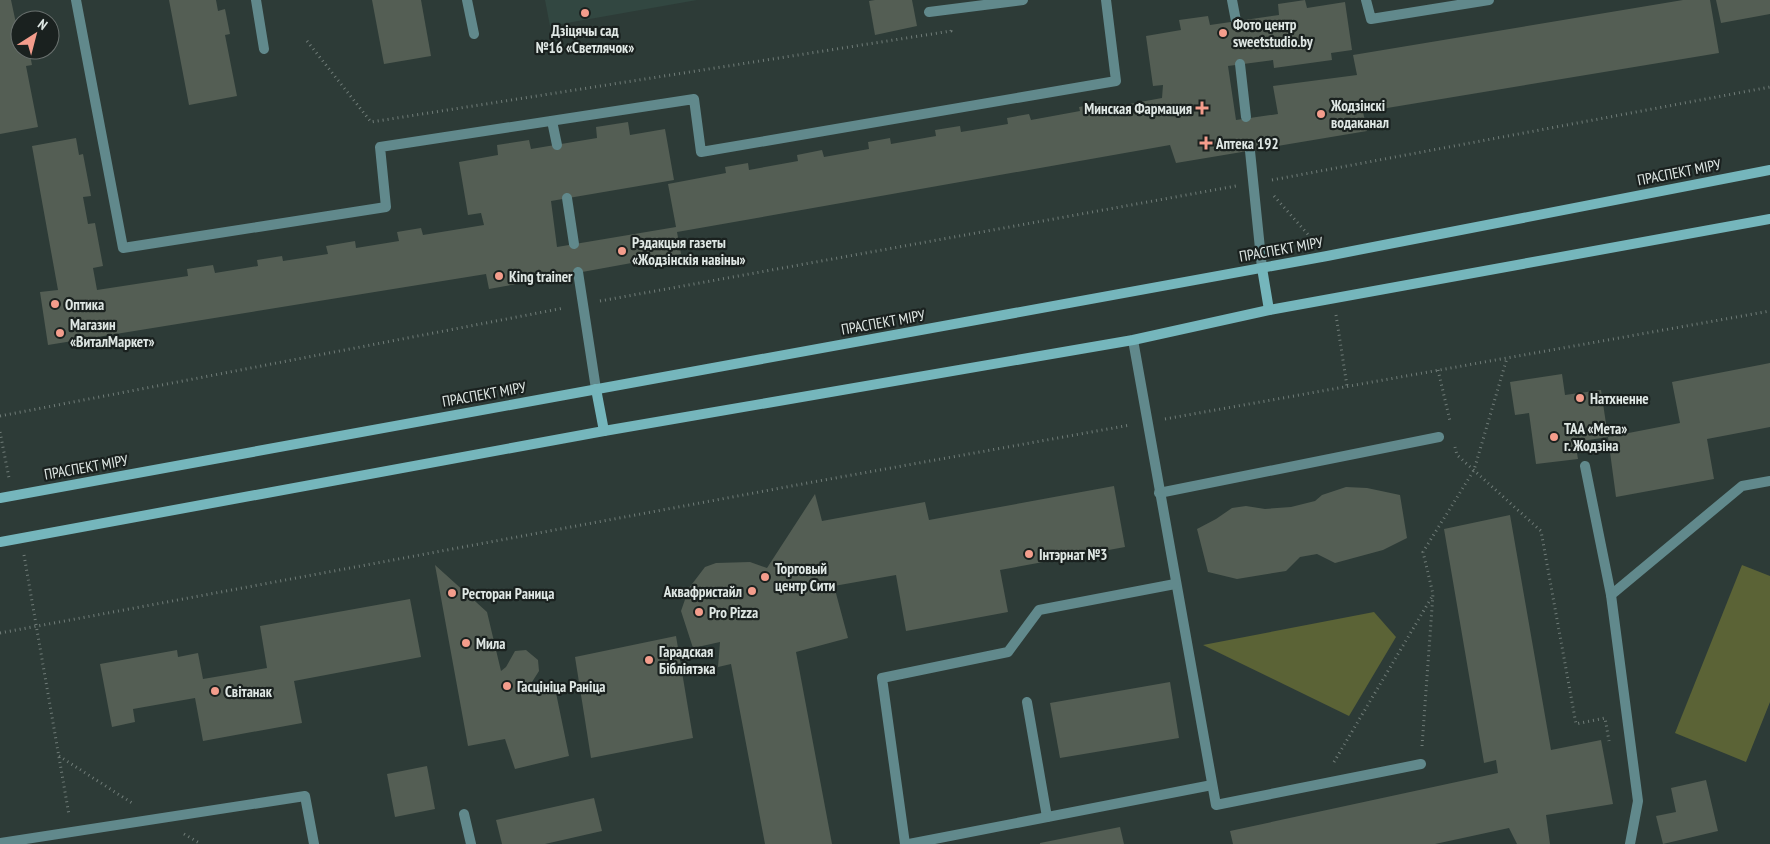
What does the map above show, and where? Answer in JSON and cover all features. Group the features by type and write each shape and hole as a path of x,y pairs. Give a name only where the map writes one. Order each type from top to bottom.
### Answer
{"main road":[{"name":"ПРАСПЕКТ МІРУ","path":"0,498 1262,268 1770,170"},
{"path":"0,542 604,431 1133,340 1270,310 1770,219"},
{"path":"1262,268 1270,310"},
{"path":"596,389 604,431"}],"lane":[{"path":"76,0 123,248 386,207 380,147 694,99 702,152 1116,81 1106,0"},
{"path":"256,0 264,49"},
{"path":"467,0 474,34"},
{"path":"929,12 960,4 1023,0"},
{"path":"1232,0 1236,21"},
{"path":"1366,0 1370,19 1489,0"},
{"path":"1240,64 1246,117"},
{"path":"552,121 557,145"},
{"path":"1250,151 1262,268"},
{"path":"567,198 574,244"},
{"path":"578,272 596,389"},
{"path":"1133,340 1175,584 1216,805 1421,764"},
{"path":"1159,493 1439,437"},
{"path":"1586,466 1612,595 1638,801 1630,844"},
{"path":"1612,595 1742,486 1770,481"},
{"path":"1175,584 1039,610 1008,652 882,678 907,844 1212,785"},
{"path":"1027,702 1047,818"},
{"path":"0,843 305,796 314,844"},
{"path":"464,814 471,844"}],"path":[{"path":"307,41 371,122 951,31"},
{"path":"0,416 583,304 1254,183 1770,87"},
{"path":"0,633 803,484 1770,311"},
{"path":"1421,764 1433,594 1423,552 1474,470 1507,358"},
{"path":"1438,370 1451,427"},
{"path":"1455,446 1457,455 1541,531 1576,724 1605,718 1610,747"},
{"path":"1321,784 1433,594"},
{"path":"37,627 72,831"},
{"path":"59,755 156,818 201,844"}],"shaded area":[{"name":"Дзіцячы сад №16 «Светлячок»","path":"545,0 697,0 550,26"}],"green space":[{"path":"1742,565 1770,576 1770,702 1746,762 1675,733"},
{"path":"1374,612 1396,637 1349,716 1203,645"}],"building":[{"path":"0,0 11,0 13,10 10,10 10,60 31,60 32,65 26,66 38,127 0,134"},
{"path":"169,0 216,0 218,11 225,9 230,34 225,35 237,96 189,105"},
{"path":"372,0 421,0 431,56 384,64"},
{"path":"912,0 917,26 875,35 869,1"},
{"path":"1305,0 1307,8 1345,2 1352,50 1331,53 1332,60 1274,68 1273,60 1228,66 1236,120 1278,114 1273,86 1357,75 1353,55 1683,0 1710,0 1719,53 1363,112 1367,131 1176,163 1170,145 677,232 681,254 489,289 486,274 48,345 40,292 58,290 32,146 76,138 79,155 83,154 91,196 83,197 88,224 95,223 103,266 93,268 97,290 188,276 187,269 213,265 215,273 258,266 257,260 282,256 283,261 328,254 326,246 355,241 356,248 399,241 397,232 421,228 423,235 484,225 481,213 468,215 459,162 498,155 497,145 529,140 531,149 597,138 596,127 628,122 630,135 665,129 674,180 551,201 557,247 676,227 668,184 726,173 725,167 748,163 749,170 798,161 797,155 822,150 824,157 869,149 868,142 890,138 891,144 936,136 935,130 960,126 961,132 1008,124 1007,118 1029,114 1031,120 1080,111 1079,107 1101,103 1102,109 1162,98 1163,85 1153,86 1146,36 1181,30 1179,20 1208,16 1210,25 1279,15 1278,4"},
{"path":"1716,0 1770,0 1770,14 1721,23"},
{"path":"1770,363 1770,427 1707,439 1714,479 1616,497 1608,437 1680,423 1672,382"},
{"path":"1562,374 1565,395 1601,390 1608,437 1575,442 1578,459 1536,464 1529,413 1515,415 1510,382"},
{"path":"1114,486 1125,547 1000,570 1008,612 906,631 896,575 834,586 848,638 796,652 832,844 765,844 731,664 718,667 720,642 693,648 681,611 689,588 705,567 716,563 750,562 767,568 815,494 822,521 925,502 929,520"},
{"path":"1346,487 1367,488 1400,495 1407,538 1383,550 1335,563 1317,554 1300,557 1286,571 1237,579 1208,572 1197,529 1232,508 1246,506 1265,509 1291,507 1315,501 1322,495"},
{"path":"1510,515 1551,750 1601,740 1613,804 1546,815 1550,844 1517,844 1509,828 1435,844 1233,844 1230,831 1498,773 1496,760 1484,763 1444,529"},
{"path":"435,565 487,612 501,671 506,667 515,651 526,650 538,660 539,671 525,693 555,688 569,756 515,769 505,739 468,746"},
{"path":"410,599 421,657 294,681 302,723 203,741 195,698 133,709 135,722 112,727 100,664 177,650 178,657 198,653 203,679 267,668 260,626"},
{"path":"676,636 693,738 591,758 575,657"},
{"path":"1170,682 1179,738 1060,758 1050,703"},
{"path":"427,766 435,809 395,817 387,774"},
{"path":"1706,780 1718,831 1663,844 1656,816 1676,812 1671,788"},
{"path":"594,798 602,831 545,844 502,844 496,820"},
{"path":"1120,827 1124,844 1040,844 1040,843"}],"place":[{"name":"Дзіцячы сад №16 «Светлячок»","path":"585,13"},
{"name":"Фото центр sweetstudio.by","path":"1223,33"},
{"name":"Минская Фармация","path":"1202,108"},
{"name":"Жодзінскі водаканал","path":"1321,114"},
{"name":"Аптека 192","path":"1206,143"},
{"name":"Рэдакцыя газеты «Жодзінскія навіны»","path":"622,251"},
{"name":"King trainer","path":"499,276"},
{"name":"Оптика","path":"55,304"},
{"name":"Магазин «ВиталМаркет»","path":"60,333"},
{"name":"Натхненне","path":"1580,398"},
{"name":"ТАА «Мета» г. Жодзіна","path":"1554,437"},
{"name":"Інтэрнат №3","path":"1029,554"},
{"name":"Торговый центр Сити","path":"765,577"},
{"name":"Аквафристайл","path":"752,591"},
{"name":"Ресторан Раница","path":"452,593"},
{"name":"Pro Pizza","path":"699,612"},
{"name":"Мила","path":"466,643"},
{"name":"Гарадская Бібліятэка","path":"649,660"},
{"name":"Гасцініца Раніца","path":"507,686"},
{"name":"Світанак","path":"215,691"}]}
